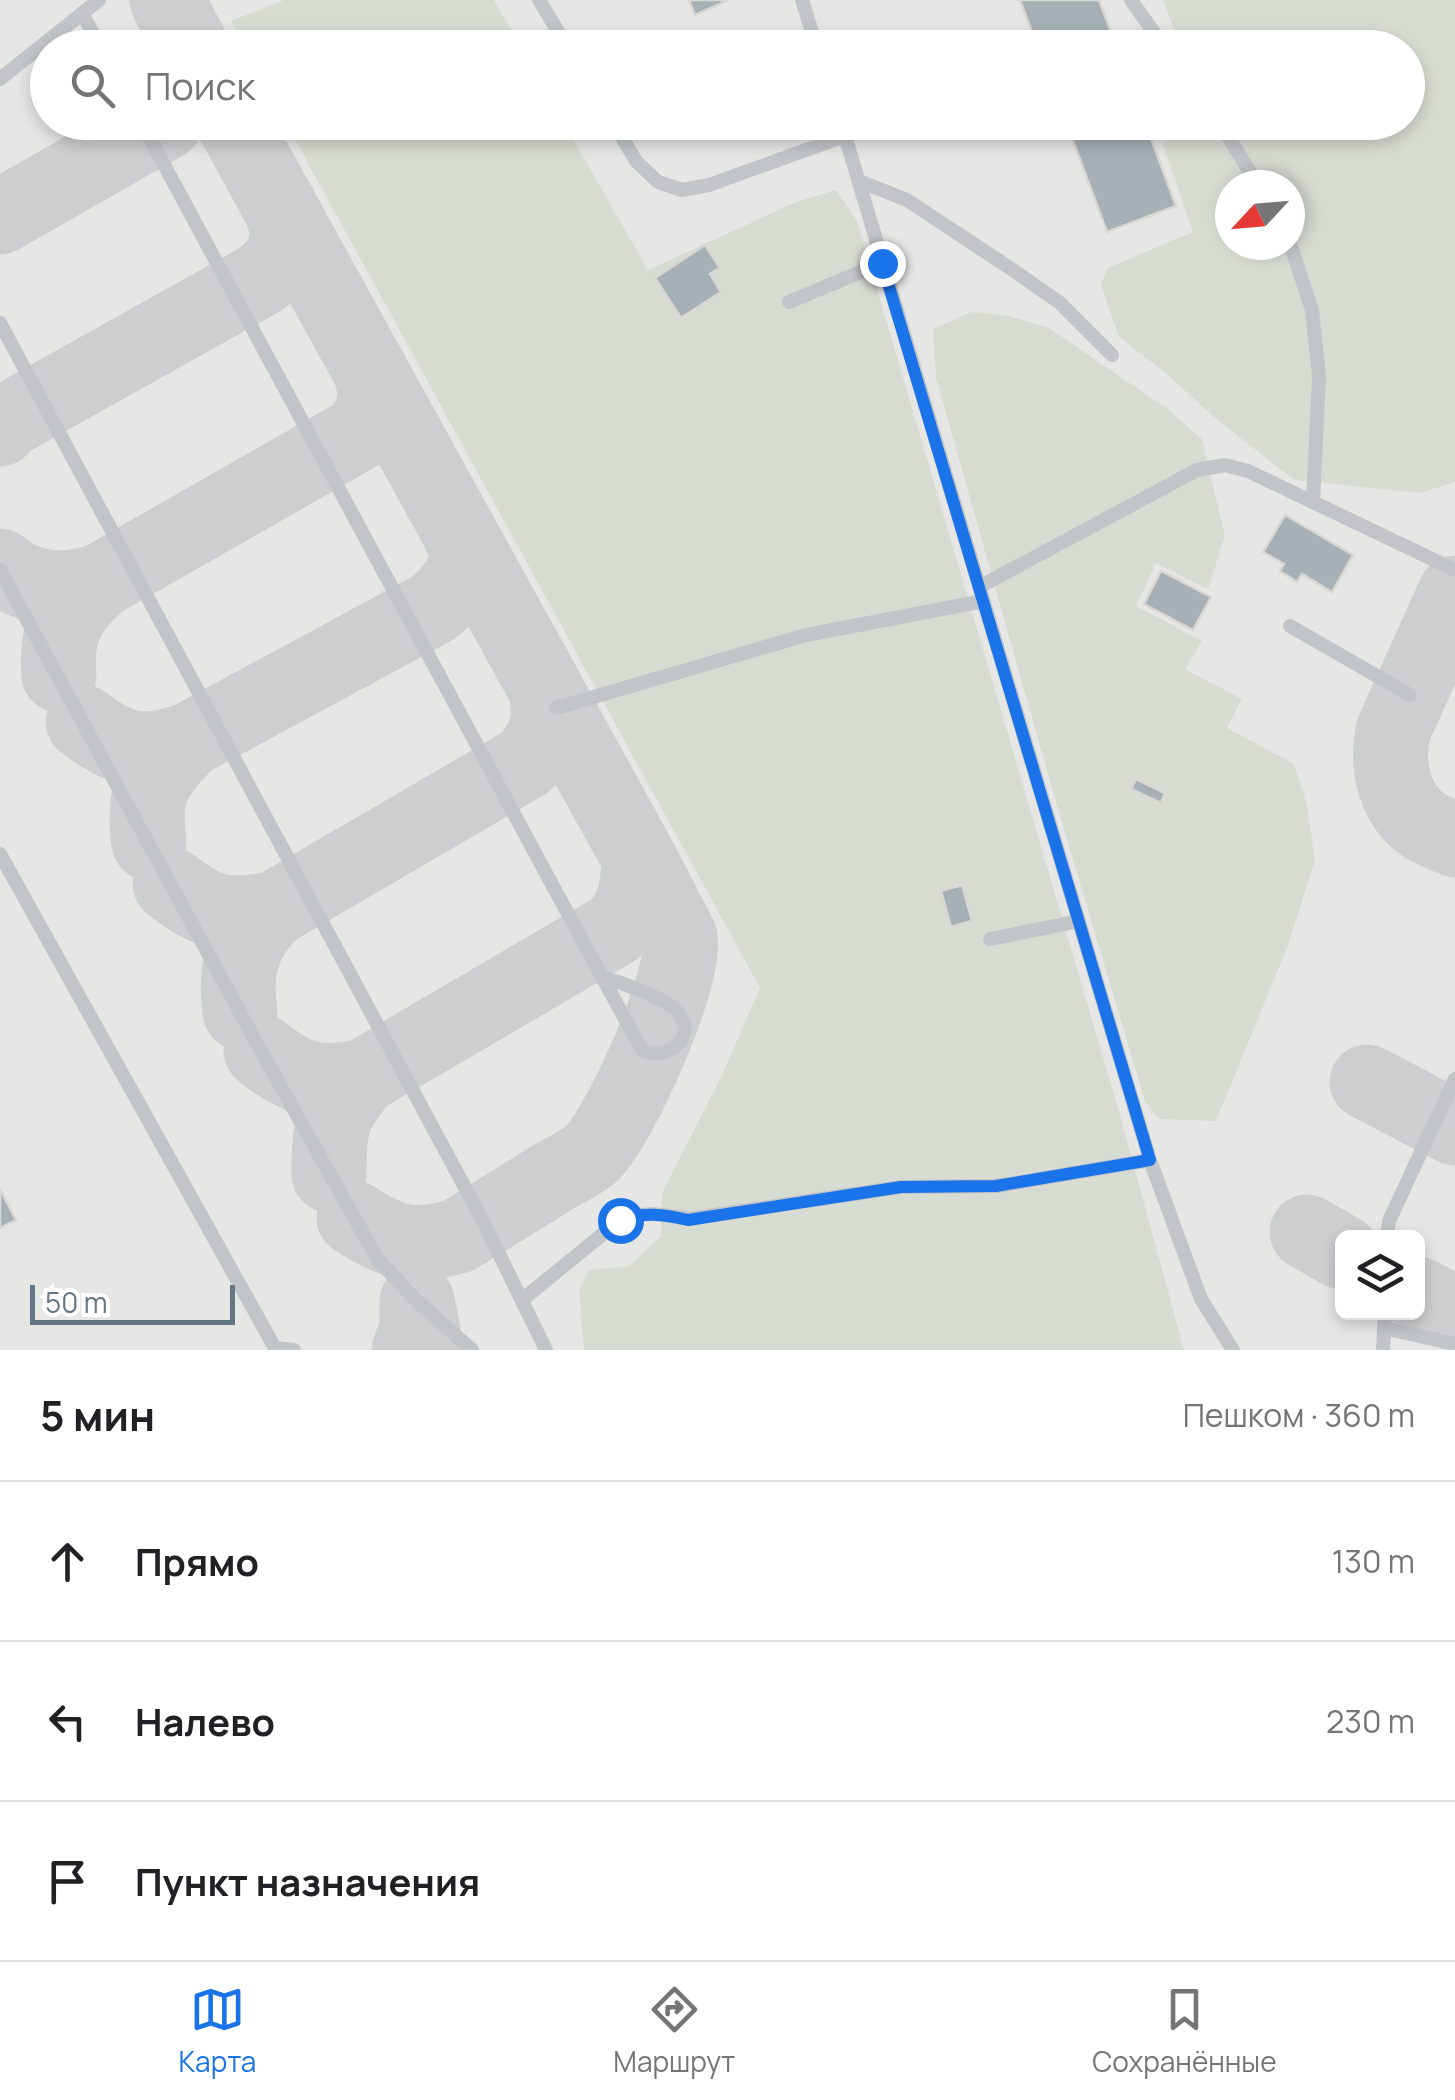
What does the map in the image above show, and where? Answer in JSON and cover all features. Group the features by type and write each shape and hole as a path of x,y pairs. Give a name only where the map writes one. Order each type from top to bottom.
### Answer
{"lane":[{"path":"61,30 99,0"},
{"path":"539,0 557,30"},
{"path":"802,0 811,30"},
{"path":"1131,0 1152,30"},
{"path":"82,13 91,30"},
{"path":"0,79 30,55"},
{"path":"151,140 602,977 642,1050 660,1055 682,1040 680,1014 627,984 602,977"},
{"path":"624,140 636,160 658,182 682,190 709,185 817,140"},
{"path":"846,140 1150,1160 1201,1298 1234,1350"},
{"path":"1232,140 1249,170"},
{"path":"859,181 907,200 1060,303 1112,355"},
{"path":"1296,260 1312,310 1319,376 1313,502"},
{"path":"789,302 882,263"},
{"path":"0,323 483,1221 546,1350"},
{"path":"556,708 806,635 982,594 1197,470 1224,465 1248,470 1455,570"},
{"path":"0,570 378,1260 472,1350"},
{"path":"1290,626 1410,695"},
{"path":"0,854 275,1349 294,1350"},
{"path":"990,939 1079,922"},
{"path":"1387,1230 1455,1080"},
{"path":"522,1300 620,1220 638,1214 656,1213 688,1220 901,1187 996,1186 1150,1160"},
{"path":"1383,1350 1384,1320 1455,1344"}],"shaded area":[{"path":"0,0 1455,0 1455,1350 0,1350"},
{"path":"284,0 494,0 511,30 236,30 231,21"},
{"path":"1163,0 1455,0 1455,482 1420,493 1294,480 1119,337 1101,285 1108,268 1193,232 1162,142 1425,140 1425,30 1174,30"},
{"path":"295,140 574,140 648,270 796,202 836,190 857,221 1120,1115 1184,1350 584,1350 579,1292 588,1270 629,1266 661,1236 662,1193 722,1075 760,988"},
{"path":"971,312 1009,316 1049,328 1169,410 1202,439 1225,536 1208,589 1156,563 1136,606 1202,641 1185,669 1242,699 1227,728 1294,764 1307,805 1315,861 1287,948 1216,1121 1159,1119 1145,1101 936,378 933,329"}],"building":[{"path":"689,0 729,0 695,15"},
{"path":"1020,0 1099,0 1110,30 1031,30"},
{"path":"1073,140 1152,140 1176,206 1107,232"},
{"path":"705,245 720,268 710,274 721,292 681,318 655,278"},
{"path":"1285,515 1353,555 1332,592 1302,574 1297,582 1280,571 1284,564 1263,552"},
{"path":"1161,571 1211,597 1193,630 1144,604"},
{"path":"1136,779 1165,793 1161,803 1131,789"},
{"path":"962,885 972,921 951,927 941,891"},
{"path":"0,1189 16,1220 0,1228"}],"taxiway":[{"path":"167,0 183,30"},
{"path":"0,217 135,140"},
{"path":"243,140 680,937 674,983 649,1050 618,1115 590,1155 458,1236 428,1242 403,1241 354,1218"},
{"path":"0,429 7,421 261,279 277,263 285,246 286,228 280,207"},
{"path":"0,566 23,580 48,587 100,581 356,435 373,405 371,372"},
{"path":"149,843 147,811 153,786 189,740 433,608 452,590 465,567 466,549 459,533"},
{"path":"59,675 59,646 66,622 100,581"},
{"path":"1455,593 1393,731 1391,744 1395,784 1406,807 1425,826 1455,840"},
{"path":"240,1012 240,968 248,943 263,920 274,909 526,762 546,728 545,688"},
{"path":"83,722 109,739 133,748 158,748 189,740"},
{"path":"329,1175 334,1121 364,1076 615,929 634,896 639,858"},
{"path":"170,884 196,902 219,911 274,909"},
{"path":"261,1051 286,1069 309,1078 364,1076"},
{"path":"1367,1082 1455,1128"},
{"path":"1307,1232 1335,1248"},
{"path":"1425,1298 1455,1313"},
{"path":"409,1350 417,1329 417,1301 423,1350"}],"route":[{"path":"620,1220 656,1213 688,1220 901,1187 996,1186 1150,1160 882,263"}]}
